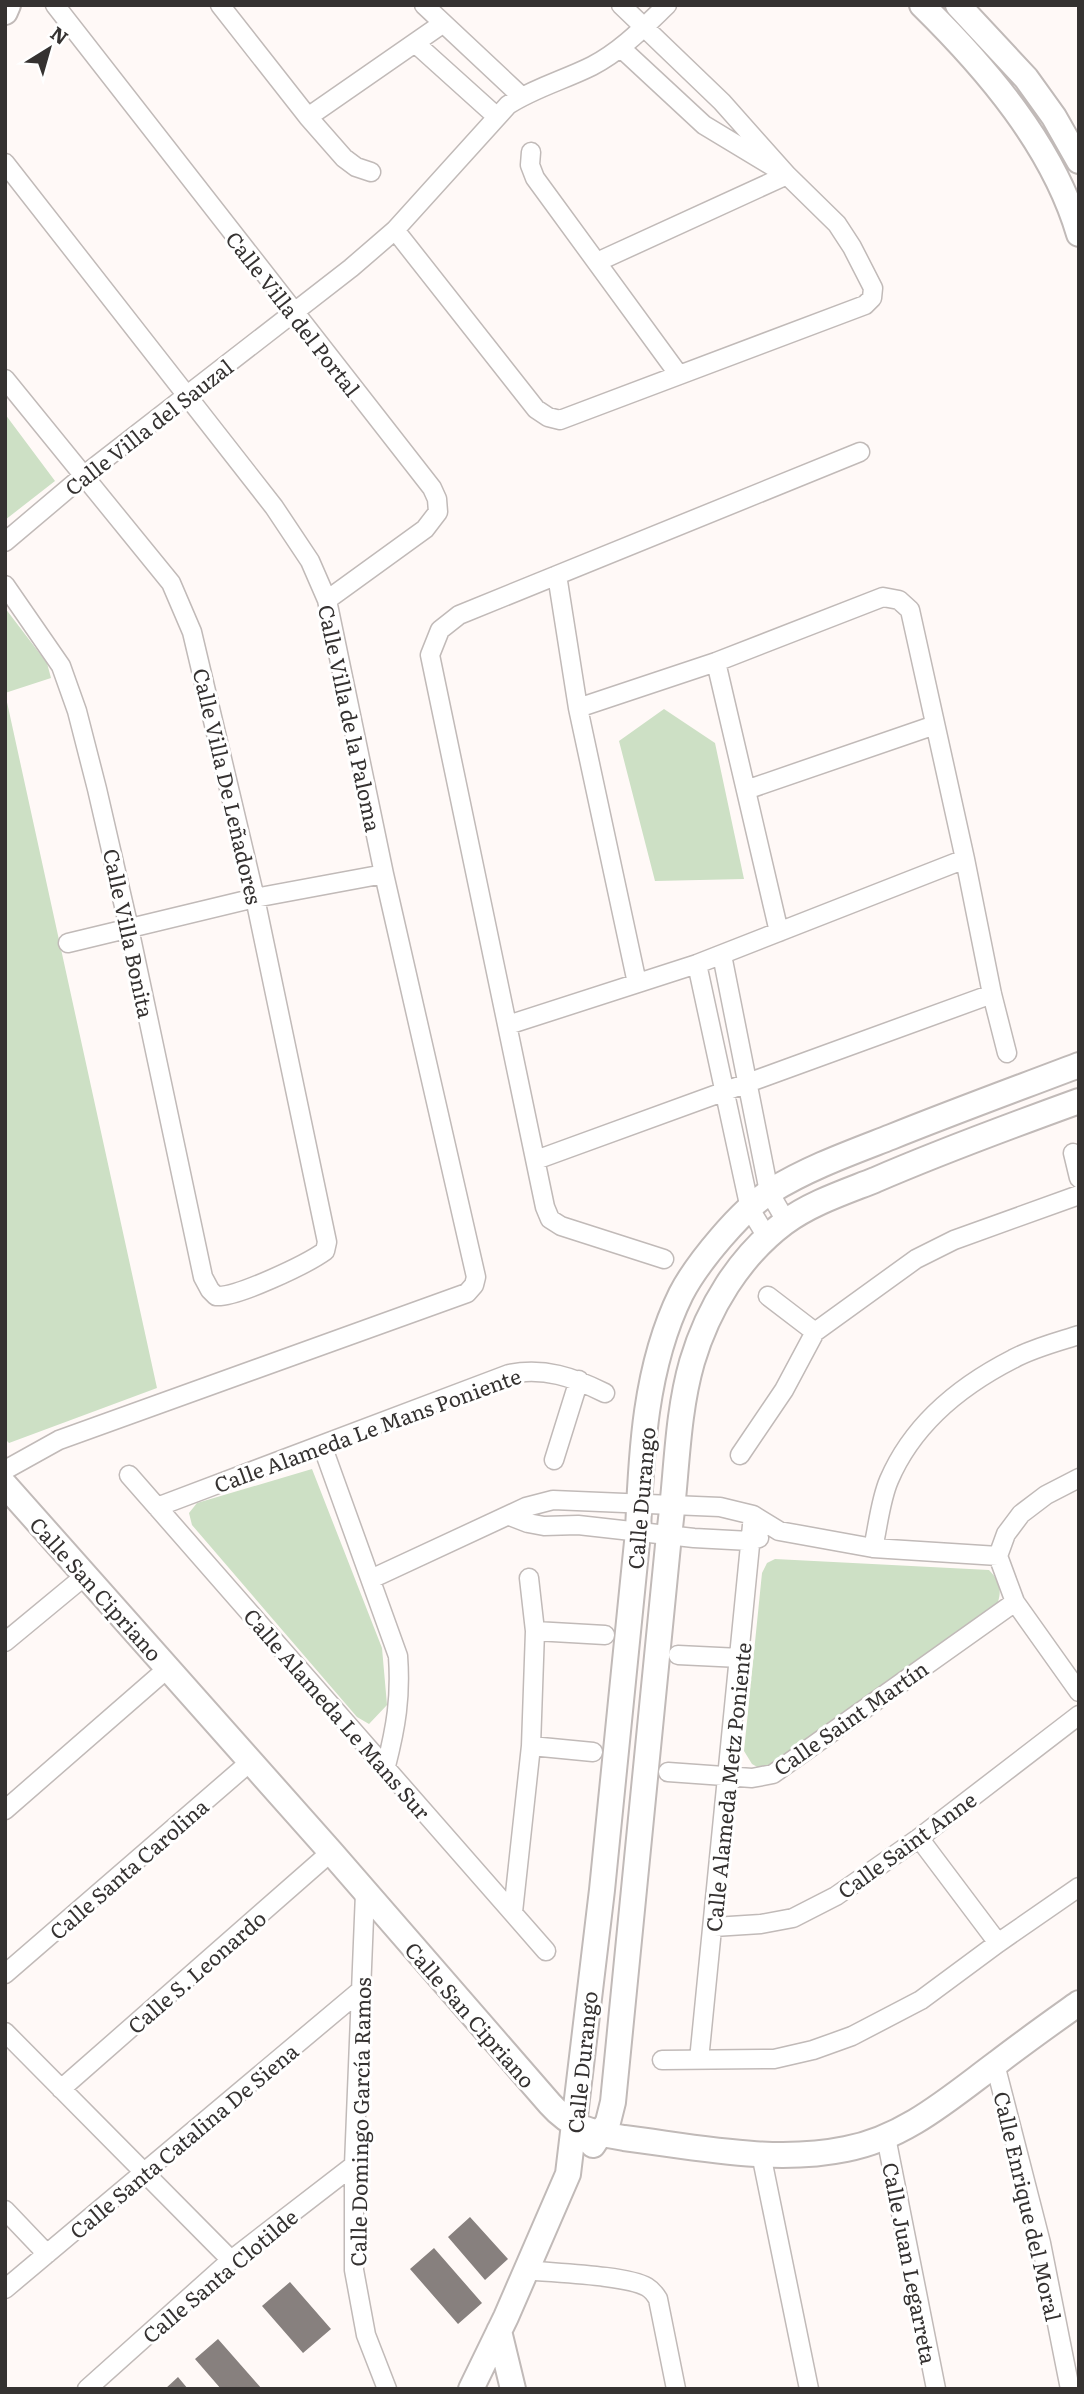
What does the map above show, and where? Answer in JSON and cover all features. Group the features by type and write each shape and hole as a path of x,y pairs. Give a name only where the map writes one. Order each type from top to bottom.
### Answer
{"main road":[{"path":"5,12 8,5"},
{"path":"922,5 1005,98 1043,153 1079,234"},
{"path":"958,5 1026,78 1054,117 1079,161"},
{"name":"Calle Durango","path":"473,2389 568,2174 652,1386 664,1337 682,1293 711,1250 769,1192 825,1164 1079,1065"},
{"name":"Calle Durango","path":"568,2174 601,2134 608,2122 612,2102 679,1429 691,1363 709,1314 734,1273 767,1237 786,1221 826,1200 911,1164 1079,1101"},
{"name":"Calle San Cipriano","path":"5,1485 331,1852 556,2111 575,2125 601,2134 761,2154 847,2149 886,2137 942,2106 1079,2003"},
{"path":"473,2389 494,2385 511,2389 499,2332"}],"street":[{"name":"Calle Villa del Portal","path":"55,5 432,488 437,499 438,512 425,529 327,600"},
{"path":"220,5 344,159 371,172"},
{"path":"424,5 521,96"},
{"path":"395,230 536,409 548,417 560,419 865,305 872,298 873,288 852,247 837,225 722,103 621,5"},
{"name":"Calle Villa del Sauzal","path":"5,542 83,476 189,396 395,230 496,116 521,96 590,67 621,48 667,5"},
{"path":"308,117 442,24"},
{"path":"415,43 496,116"},
{"path":"621,48 704,125 788,176"},
{"path":"531,152 530,165 535,178 679,375"},
{"name":"Calle Villa de la Paloma","path":"5,163 274,507 310,561 327,600 384,874 476,1272 474,1284 467,1293 59,1440 5,1470"},
{"path":"597,262 788,176"},
{"name":"Calle Villa De Leñadores","path":"5,379 171,583 192,632 255,898 326,1234 325,1251 233,1295 216,1296"},
{"path":"664,1259 561,1226 550,1219 545,1208 430,655 440,630 459,615 860,453"},
{"path":"557,575 578,708 637,983"},
{"name":"Calle Villa Bonita","path":"5,585 61,666 77,711 129,928 204,1277 209,1290 216,1296"},
{"path":"578,708 716,662 883,597 899,600 910,610 1007,1053"},
{"path":"716,662 779,932"},
{"path":"746,790 935,725"},
{"path":"508,1025 722,955 965,859"},
{"path":"68,943 255,898 384,874"},
{"path":"722,955 769,1192 786,1221"},
{"path":"697,964 750,1209 767,1237"},
{"path":"536,1160 992,994"},
{"path":"1073,1153 1079,1178"},
{"path":"740,1455 784,1390 815,1332 916,1259 954,1240 1079,1195"},
{"path":"768,1296 815,1332"},
{"path":"873,1548 888,1481 913,1437 943,1403 1015,1357 1079,1335"},
{"name":"Calle Alameda Le Mans Poniente","path":"157,1507 509,1374 528,1370 545,1371 579,1380 604,1393"},
{"path":"554,1460 579,1380"},
{"path":"322,1445 398,1656 401,1687 397,1720 386,1766"},
{"name":"Calle Alameda Le Mans Sur","path":"129,1475 546,1951"},
{"path":"1079,1478 1046,1495 1021,1514 1006,1534 998,1556 1015,1602 1079,1692"},
{"path":"578,1500 578,1525"},
{"path":"371,1579 537,1503 578,1500 720,1507 753,1515 779,1531 873,1548 998,1556"},
{"name":"Calle Alameda Metz Poniente","path":"699,2060 753,1515"},
{"path":"510,1516 544,1526 578,1525 750,1541 779,1531"},
{"path":"5,1642 86,1575"},
{"path":"513,1912 531,1746 535,1631 529,1578"},
{"name":"Calle Saint Martín","path":"668,1772 752,1778 773,1774 1015,1602"},
{"path":"535,1631 605,1635"},
{"path":"678,1655 740,1658"},
{"path":"5,1810 168,1668"},
{"name":"Calle Saint Anne","path":"714,1927 761,1924 793,1918 836,1896 919,1838 1079,1715"},
{"path":"531,1746 593,1752"},
{"name":"Calle Santa Carolina","path":"5,1974 250,1762"},
{"path":"919,1838 998,1943"},
{"name":"Calle S. Leonardo","path":"61,2089 331,1852"},
{"path":"663,2060 774,2059 813,2050 852,2036 921,2000 1079,1887"},
{"name":"Calle Domingo García Ramos","path":"365,1893 354,2165 354,2270 366,2335 387,2389"},
{"name":"Calle Santa Catalina De Siena","path":"5,2289 361,1990"},
{"path":"5,2032 231,2260"},
{"name":"Calle Enrique del Moral","path":"995,2064 1038,2231 1070,2389"},
{"name":"Calle Juan Legarreta","path":"886,2137 936,2389"},
{"path":"761,2154 809,2389"},
{"name":"Calle Santa Clotilde","path":"87,2389 231,2260 354,2165"},
{"path":"5,2210 47,2254"},
{"path":"526,2270 616,2280 644,2286 652,2291 658,2299 676,2389"}],"green space":[{"path":"5,414 55,481 5,520"},
{"path":"5,608 47,663 51,678 5,693"},
{"path":"5,693 157,1388 9,1443 5,1439"},
{"path":"664,709 715,743 744,879 655,881 619,741"},
{"path":"312,1469 382,1648 387,1705 369,1724 357,1717 192,1525 189,1513 197,1503"},
{"path":"775,1559 989,1570 999,1585 1000,1593 998,1602 766,1772 752,1764 744,1751 762,1573 767,1563"}],"building":[{"path":"470,2217 508,2259 485,2280 448,2237"},
{"path":"434,2248 482,2303 458,2324 410,2269"},
{"path":"290,2282 331,2329 303,2353 262,2306"},
{"path":"218,2339 262,2389 221,2389 195,2359"},
{"path":"178,2377 188,2389 165,2389"}]}
